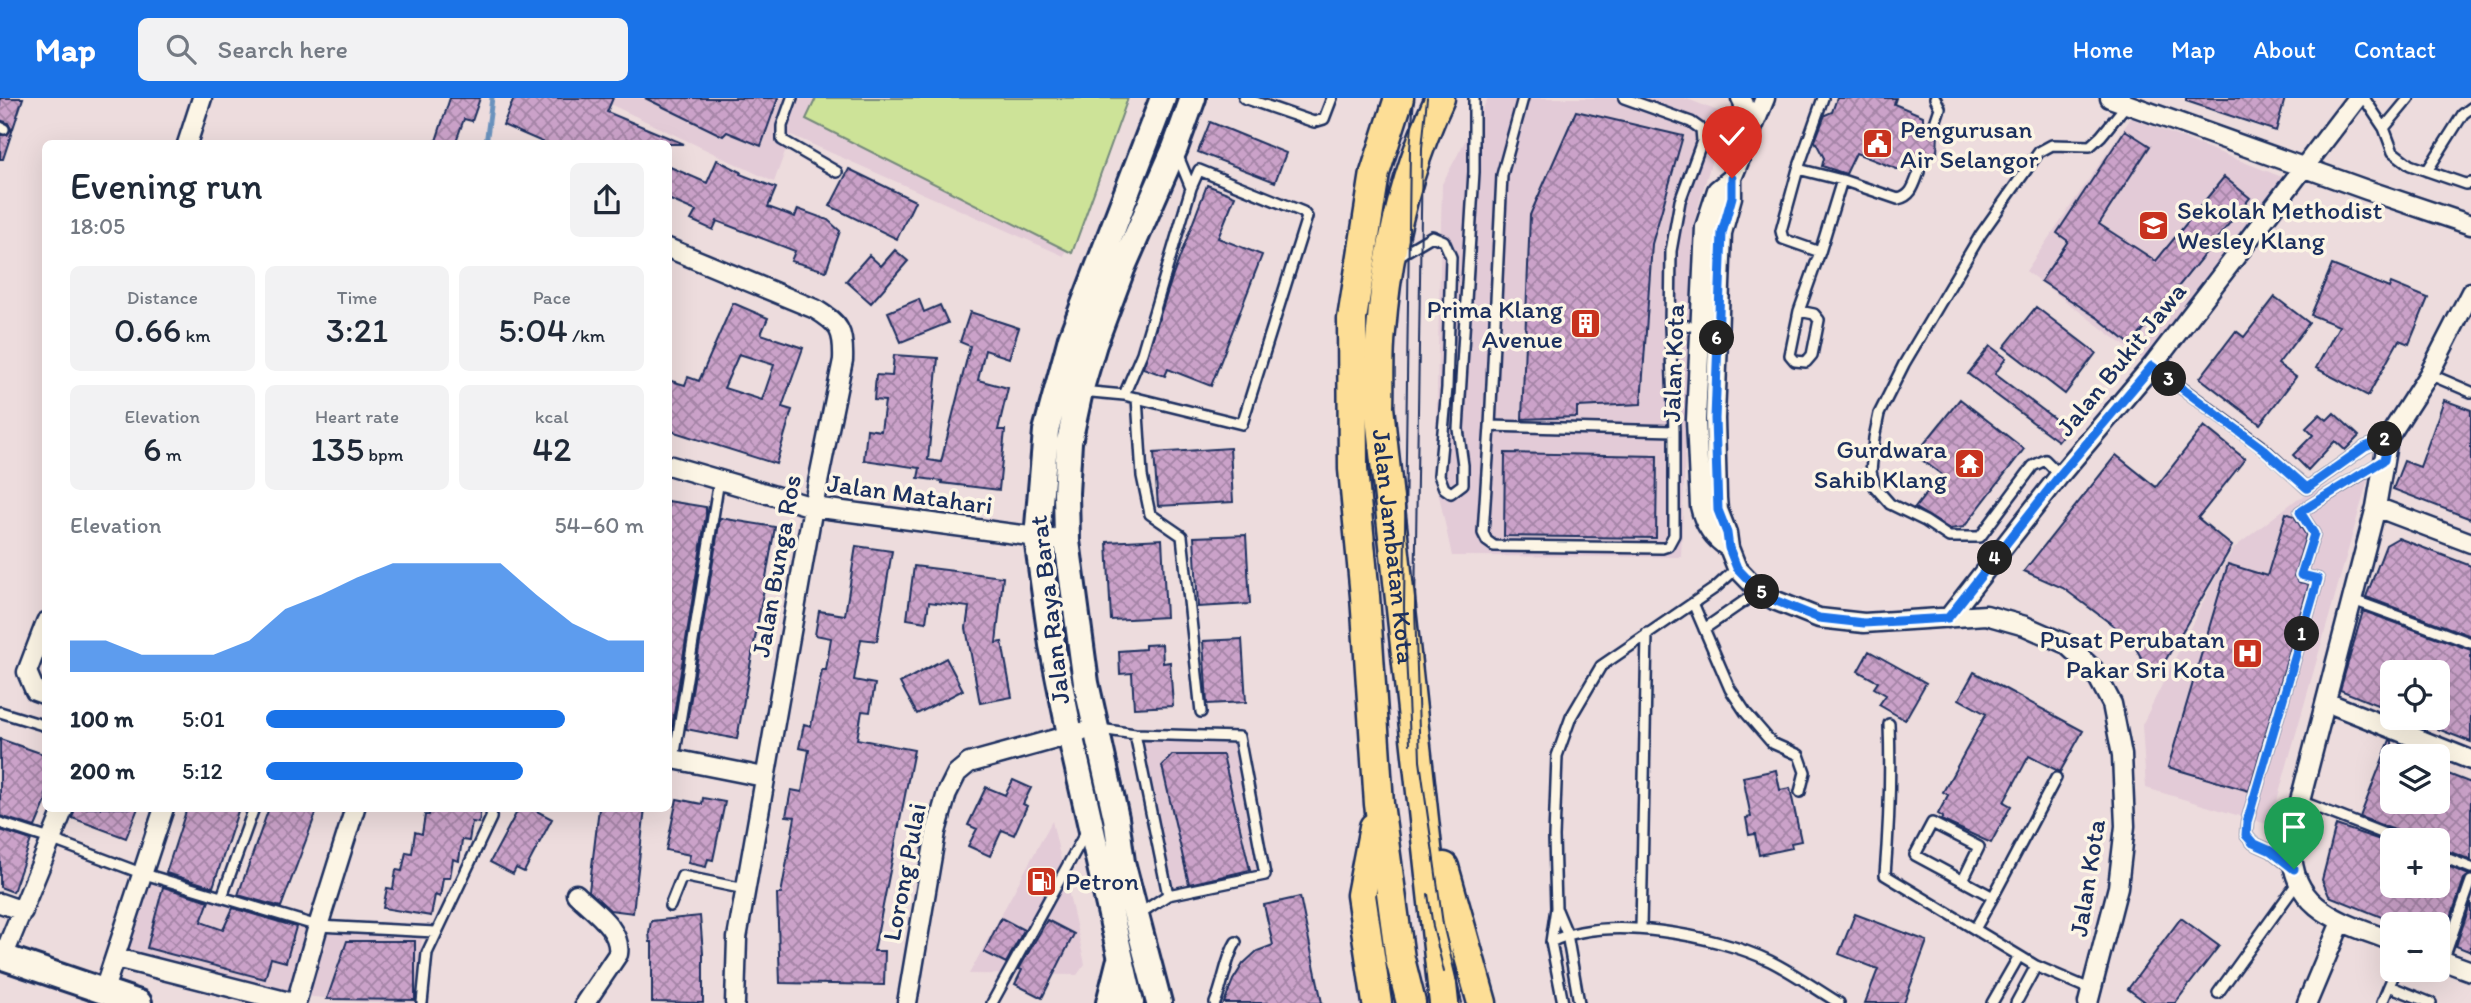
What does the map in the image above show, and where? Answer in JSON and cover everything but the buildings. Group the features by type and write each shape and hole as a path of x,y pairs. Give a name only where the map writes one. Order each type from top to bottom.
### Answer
{"highway":[{"name":"Jalan Jambatan Kota","path":"1379,804 1365,596 1353,469 1352,319 1375,173 1399,98"},
{"name":"Jalan Jambatan Kota","path":"1440,98 1405,188 1390,261 1380,332 1380,407 1444,1003"},
{"path":"1422,790 1482,1003"},
{"path":"1377,1003 1361,895 1379,804"},
{"path":"1379,804 1400,959 1411,1003"}],"main road":[{"name":"Jalan Raya Barat","path":"1159,1003 1122,862 1116,818 1095,729 1067,541 1066,493 1071,338 1163,98"},
{"name":"Jalan Raya Barat","path":"1132,1003 1070,734 1052,645 1037,538 1046,431 1094,344 1193,98"},
{"path":"1110,1003 1121,952"},
{"path":"2,957 139,1003"}],"street":[{"path":"188,140 201,98"},
{"path":"1741,98 1744,104 1741,158"},
{"name":"Jalan Kota","path":"1729,548 1716,540 1700,506 1696,420 1722,233 1732,197 1732,178 1765,98"},
{"path":"2109,98 2128,101 2306,168 2471,225"},
{"name":"Jalan Bukit Jawa","path":"1948,618 2060,475 2152,366 2357,98"},
{"name":"Jalan Bunga Ros","path":"672,250 815,309 832,319 841,331 844,342 843,360 813,507 737,938 735,1003"},
{"path":"2380,937 2341,922 2309,900 2296,876 2292,843 2300,801 2376,507 2388,438 2429,374 2471,292"},
{"name":"Jalan Kota","path":"1709,326 1718,510 1737,568 1759,591 1819,618 1864,623 1986,615 2025,626 2066,644 2094,670 2112,704 2122,755 2125,827 2118,887 2090,996"},
{"path":"1696,420 1715,419"},
{"name":"Jalan Matahari","path":"672,466 813,507 1067,541"},
{"path":"2376,507 2471,543"},
{"path":"42,633 27,672 35,691 42,694"},
{"path":"2326,702 2471,760"},
{"name":"Lorong Pulai","path":"906,1003 936,832 947,793 957,773 969,763 1095,729"},
{"path":"672,758 764,778"},
{"path":"2,957 63,812"},
{"path":"104,990 163,812"},
{"path":"116,958 295,1003 354,812"},
{"path":"576,894 613,931 619,948 618,954 584,1003"},
{"path":"0,903 23,911"},
{"path":"2307,1003 2341,922"},
{"path":"2450,964 2471,971"}],"lane":[{"path":"792,98 782,126 782,140 837,172"},
{"path":"1244,98 1314,122 1324,119 1332,98"},
{"path":"1390,261 1432,236 1444,241 1451,257 1447,388 1439,475 1444,488 1451,493 1463,484 1458,429 1474,172 1474,98"},
{"path":"1523,98 1502,175 1483,533 1487,541 1494,546 1662,548 1668,546 1674,535 1671,251 1680,201 1702,141 1701,129 1691,122 1624,98"},
{"path":"1820,252 1783,239 1781,231 1798,169 1823,98"},
{"path":"1934,126 1940,108 1935,98"},
{"path":"2364,98 2384,128 2393,152 2410,166 2465,184 2471,183"},
{"path":"2384,128 2409,98"},
{"path":"2060,475 2045,460 2033,466 1980,537 1949,537 1925,521 1890,504 1875,487 1871,472 1874,438 1879,414 1904,364 1981,234 2039,152 2052,145 2090,146 2128,101"},
{"path":"2427,171 2463,114 2471,108"},
{"path":"1175,148 1191,188"},
{"path":"1798,169 1842,180 1898,199 1906,198 1912,191 1919,172"},
{"path":"1069,389 1124,395 1242,424 1307,216 1303,212 1199,170 1191,188 1142,354 1124,395"},
{"path":"1799,311 1814,314 1819,320 1812,355 1806,362 1795,360 1790,355 1799,311 1842,180"},
{"path":"1670,326 1709,326"},
{"path":"2152,366 2263,449 2307,488 2365,447 2388,438"},
{"path":"2429,374 2471,392"},
{"path":"1137,398 1142,476 1150,514 1182,536 1201,712"},
{"path":"1490,426 1674,431"},
{"path":"2218,993 2296,876 2271,851 2253,843 2246,835 2247,822 2318,579 2301,575 2314,534 2300,512 2384,460"},
{"path":"672,752 719,480"},
{"path":"1563,1003 1551,942 1556,908 1554,837 1557,756 1571,717 1601,666 1715,588 1737,568"},
{"path":"1704,629 1759,591"},
{"path":"2353,600 2471,643"},
{"path":"1693,603 1730,689 1746,713 1772,743 1800,755 1805,772 1800,792"},
{"path":"1641,929 1647,633"},
{"path":"0,712 42,725"},
{"path":"1889,724 1891,769 1885,875 2090,996"},
{"path":"1095,729 1135,734 1239,737 1265,875 1168,895 1136,916"},
{"path":"1135,734 1168,895"},
{"path":"1975,929 2056,778"},
{"path":"2300,801 2380,832"},
{"path":"222,897 253,812"},
{"path":"422,1003 427,953 492,812"},
{"path":"992,1003 1091,822"},
{"path":"1963,880 1979,847 1932,822 1915,855 1993,897"},
{"path":"0,823 141,873 318,926 435,932"},
{"path":"2450,860 2471,868"},
{"path":"670,906 682,876 746,889"},
{"path":"2450,935 2471,881"},
{"path":"1556,908 1567,934 1579,1003"},
{"path":"1551,942 1567,934 1595,930 1641,929 1703,938 1769,961 1839,1003"},
{"path":"1215,1003 1222,988 1231,950 1236,942"},
{"path":"1992,1003 2019,956"},
{"path":"2016,1003 2036,966"},
{"path":"2382,1003 2391,982"},
{"path":"2389,986 2431,1003"}],"shaded area":[{"path":"597,98 1121,98 1064,256 791,135 774,182"},
{"path":"1488,98 1685,98 1725,114 1694,222 1681,557 1452,556 1435,477 1442,184"},
{"name":"Sekolah Methodist Wesley Klang","path":"2131,118 2287,179 2145,361 2026,271"},
{"name":"Pusat Perubatan Pakar Sri Kota","path":"2371,469 2270,825 2146,788 2142,725 2213,582 2234,548 2297,499"},
{"path":"1140,739 1234,741 1260,871 1172,889"},
{"path":"1052,821 1085,964 1077,975 969,974"},
{"path":"144,878 323,931 422,936 417,1003 372,1003 276,993 126,953"}],"green space":[{"path":"816,98 1128,98 1072,253 806,119"}],"waterway":[{"path":"487,140 492,98"}],"tram line":[{"path":"1410,744 1404,608 1410,150 1414,98"},
{"path":"1427,98 1422,148 1415,608 1420,761 1443,924 1462,1003"},
{"path":"1428,894 1444,972"}],"place":[{"name":"Pengurusan Air Selangor","path":"1877,144"},
{"name":"Sekolah Methodist Wesley Klang","path":"2154,225"},
{"name":"Prima Klang Avenue","path":"1586,324"},
{"name":"Gurdwara Sahib Klang","path":"1970,464"},
{"name":"Pusat Perubatan Pakar Sri Kota","path":"2248,654"},
{"name":"Petron","path":"1042,881"}],"route":[{"path":"1732,178 1732,197 1722,233 1717,326 1715,419 1718,510 1737,568 1759,591 1819,618 1864,623 1948,618 2060,475 2152,366 2263,449 2307,488 2365,447 2388,438 2384,460 2300,512 2314,534 2301,575 2318,579 2247,822 2246,835 2253,843 2271,851 2294,869"}]}
